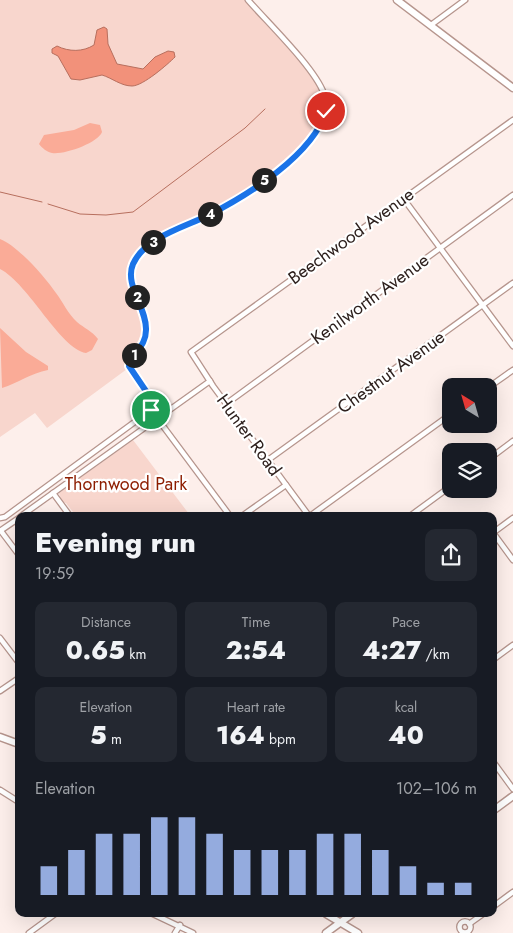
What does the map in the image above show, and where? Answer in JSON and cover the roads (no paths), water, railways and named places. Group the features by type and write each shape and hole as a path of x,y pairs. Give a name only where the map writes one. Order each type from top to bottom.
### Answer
{"street":[{"path":"0,518 6,517 151,410 152,400 129,366 146,336 145,321 131,276 132,267 140,253 156,240 210,214 258,184 298,154 322,123 327,105 318,82 248,0"},
{"path":"398,0 513,88"},
{"path":"431,25 465,0"},
{"name":"Beechwood Avenue","path":"191,352 402,198 513,120"},
{"name":"Kenilworth Avenue","path":"226,404 513,195"},
{"path":"402,198 513,346"},
{"name":"Chestnut Avenue","path":"268,460 513,283"},
{"name":"Hunter Road","path":"191,352 226,404 307,512"},
{"path":"498,381 513,370"},
{"path":"27,512 210,381"},
{"path":"157,418 227,512"},
{"path":"316,512 442,421"},
{"path":"497,453 513,441"},
{"path":"248,512 286,485"},
{"path":"53,493 67,512"},
{"path":"415,512 442,493"},
{"path":"497,531 513,518"},
{"path":"15,521 1,531 15,550"},
{"path":"497,537 513,560"},
{"path":"0,638 15,658"},
{"path":"497,657 513,645"},
{"path":"0,691 15,681"},
{"path":"0,737 15,743"},
{"path":"497,767 513,789"},
{"path":"0,790 15,799"},
{"path":"497,808 513,796"},
{"path":"497,904 513,892"},
{"path":"29,933 51,917"},
{"path":"160,917 193,933"},
{"path":"331,917 358,933"},
{"path":"326,933 348,917"},
{"path":"469,924 479,917"},
{"path":"175,933 180,925"}],"waterway":[{"path":"48,204 80,214 106,215 133,212 245,128 265,109"},
{"path":"0,192 42,202"}],"park label":[{"name":"Thornwood Park","path":"126,484"}]}
